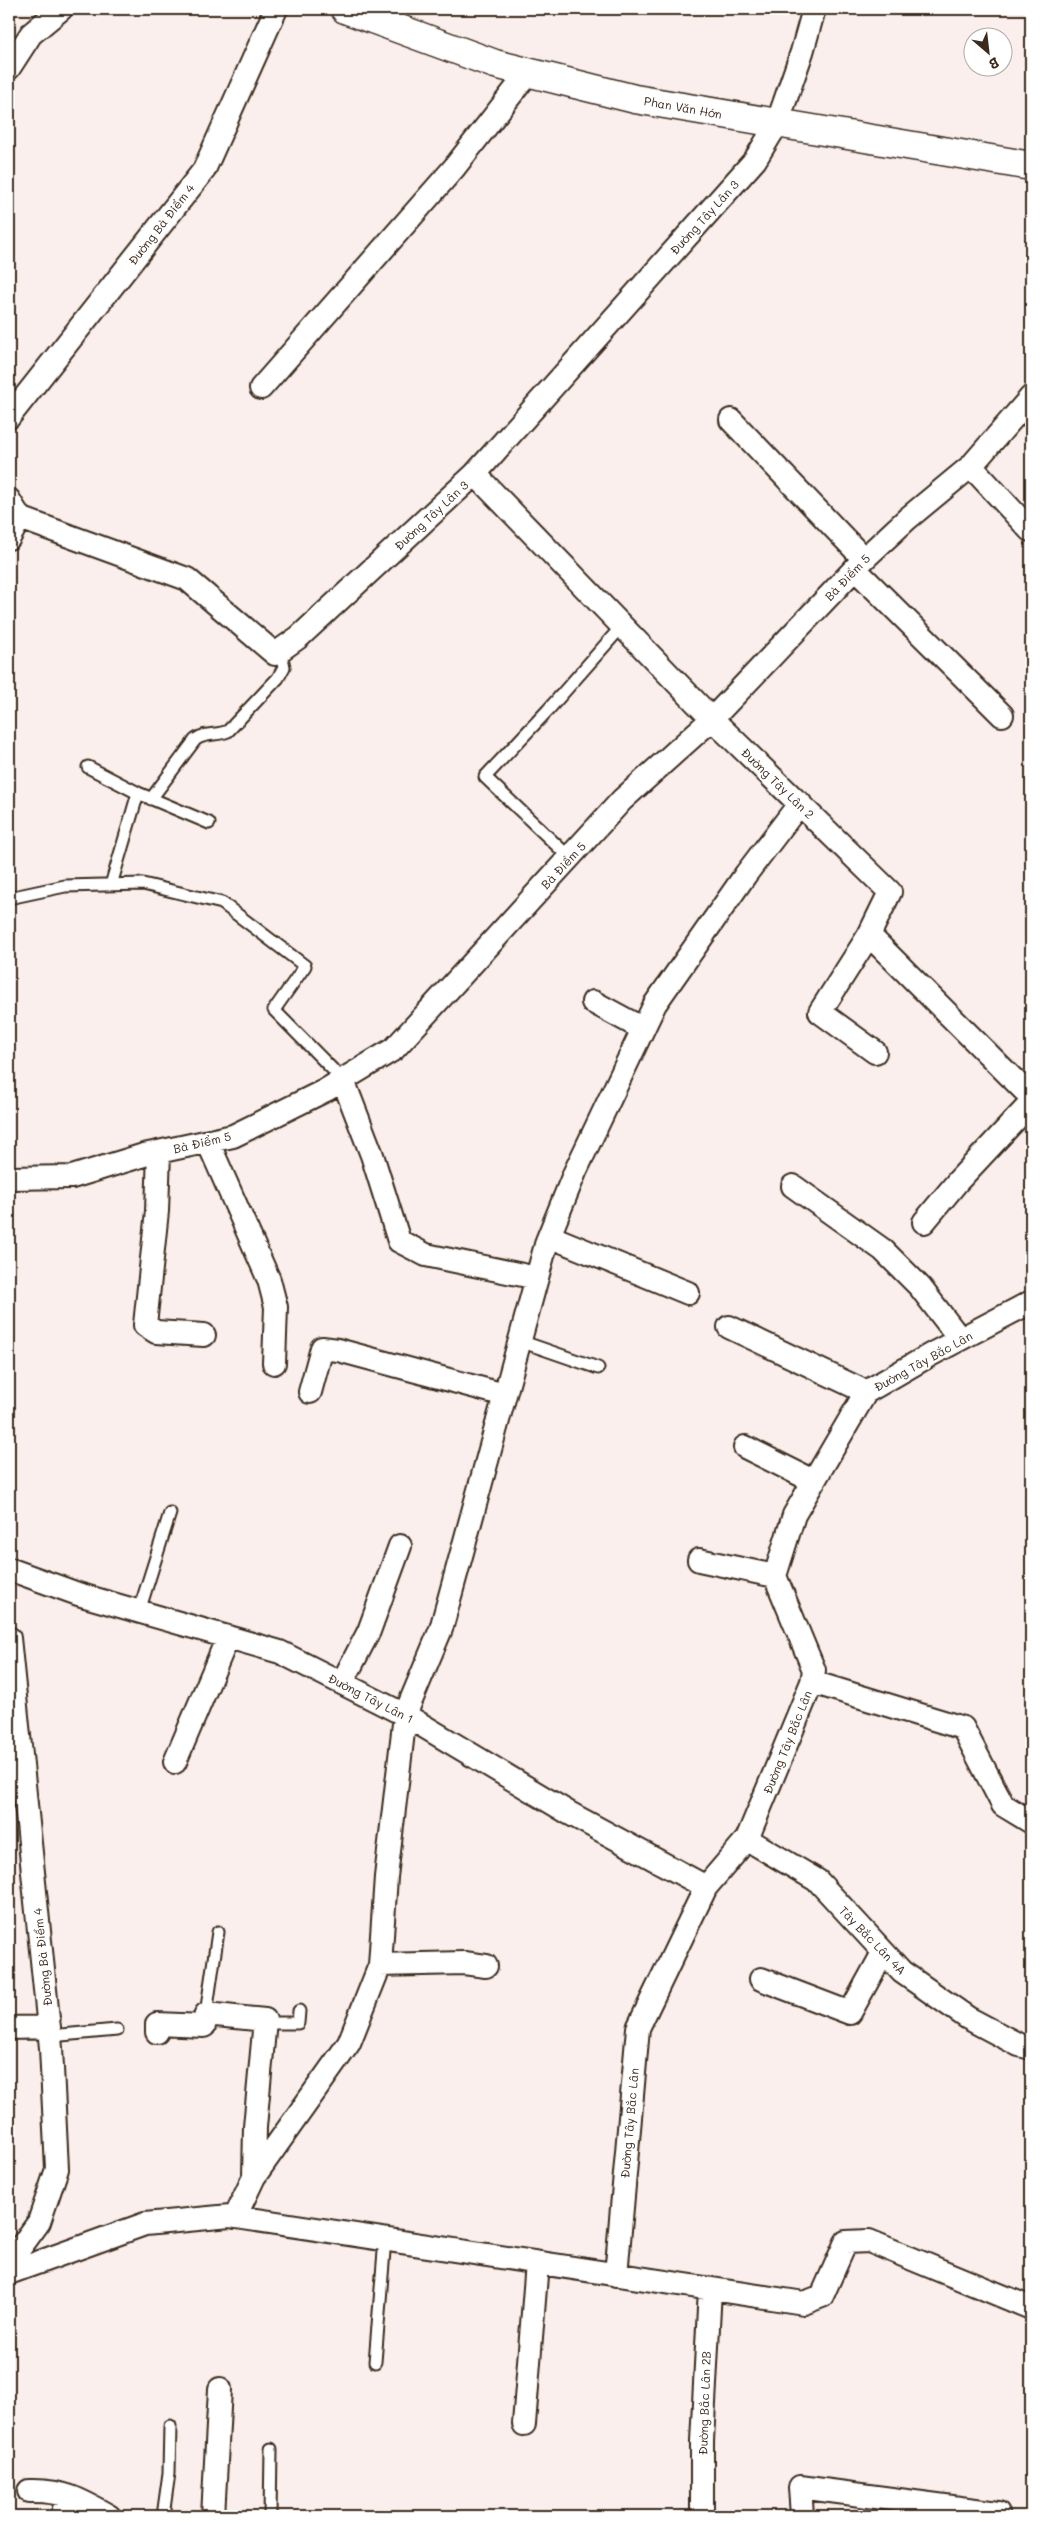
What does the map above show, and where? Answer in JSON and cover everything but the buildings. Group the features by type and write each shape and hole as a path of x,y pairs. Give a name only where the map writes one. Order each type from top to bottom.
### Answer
{"main road":[{"name":"Phan Văn Hớn","path":"345,9 495,64 634,98 776,124 1031,166"}],"street":[{"path":"9,68 32,34 61,9"},
{"name":"Đường Bà Điểm 4","path":"9,417 204,170 276,9"},
{"name":"Đường Tây Lân 3","path":"275,654 299,637 476,474 755,160 776,124 802,52 814,9"},
{"path":"261,388 454,168 528,73"},
{"name":"Bà Điểm 5","path":"9,1178 72,1176 159,1152 233,1136 343,1080 394,1049 622,800 712,719 860,564 907,519 971,466 1031,397"},
{"path":"731,420 860,564 1002,715"},
{"path":"971,466 1030,530"},
{"name":"Đường Tây Lân 2","path":"476,474 712,719 890,892 869,935"},
{"path":"9,538 15,509 187,579 275,654"},
{"path":"234,2217 254,2177 349,2043 380,1965 386,1877 405,1714 441,1629 549,1236 575,1172 655,1004 746,874 800,803"},
{"path":"875,1052 820,1012 869,935 1031,1097"},
{"path":"593,1002 643,1029"},
{"path":"343,1080 372,1155 399,1241 426,1255 537,1278"},
{"path":"924,1222 958,1181 1031,1102"},
{"path":"208,1142 269,1280 276,1306 274,1363"},
{"path":"159,1152 157,1211 145,1325 156,1332 204,1335"},
{"path":"793,1186 883,1250 920,1287 960,1339"},
{"path":"549,1236 688,1293"},
{"name":"Đường Tây Bắc Lân","path":"616,2276 638,2028 706,1888 747,1839 812,1682 814,1670 775,1576 794,1514 866,1392 960,1339 1031,1302"},
{"path":"729,1327 866,1392"},
{"path":"310,1392 322,1348 338,1350 505,1395"},
{"path":"745,1447 813,1481"},
{"path":"342,1683 368,1630 400,1546"},
{"path":"699,1560 775,1576"},
{"name":"Đường Tây Lân 1","path":"9,1569 78,1594 280,1652 405,1714 569,1813 706,1888"},
{"path":"175,1762 228,1637"},
{"name":"Đường Bà Điểm 4","path":"9,1638 49,2031 57,2169 39,2222 9,2271"},
{"path":"812,1682 963,1728 1003,1805 1031,1822"},
{"name":"Tây Bắc Lân 4A","path":"747,1839 818,1881 902,1972 968,2018 1019,2045 1031,2048"},
{"path":"762,1979 850,2013 883,1953"},
{"path":"380,1965 464,1963 486,1966"},
{"path":"157,2032 157,2024 204,2026 206,2014 265,2020 255,2127 254,2177"},
{"path":"9,2028 49,2031"},
{"path":"9,2271 145,2224 234,2217 804,2303 822,2296 846,2242 869,2241 1031,2308"},
{"path":"524,2424 537,2263"},
{"name":"Đường Bắc Lân 2B","path":"702,2516 702,2441 710,2289"},
{"path":"212,2516 220,2390"},
{"path":"802,2516 800,2487 998,2513"},
{"path":"30,2491 51,2491 65,2506 109,2516"}],"lane":[{"path":"570,858 485,776 548,710 622,626"},
{"path":"151,799 200,735 222,733 228,730 278,678 284,667 283,662 275,654"},
{"path":"88,767 138,793 209,823"},
{"path":"110,884 138,793"},
{"path":"9,898 66,886 143,884 222,903 305,966 274,1010 343,1080"},
{"path":"520,1341 598,1368"},
{"path":"139,1611 170,1513"},
{"path":"206,2014 218,1932"},
{"path":"265,2023 298,2023 299,2011"},
{"path":"49,2031 117,2030"},
{"path":"376,2362 385,2239"},
{"path":"163,2516 169,2473 170,2426"},
{"path":"270,2516 272,2449"}]}
